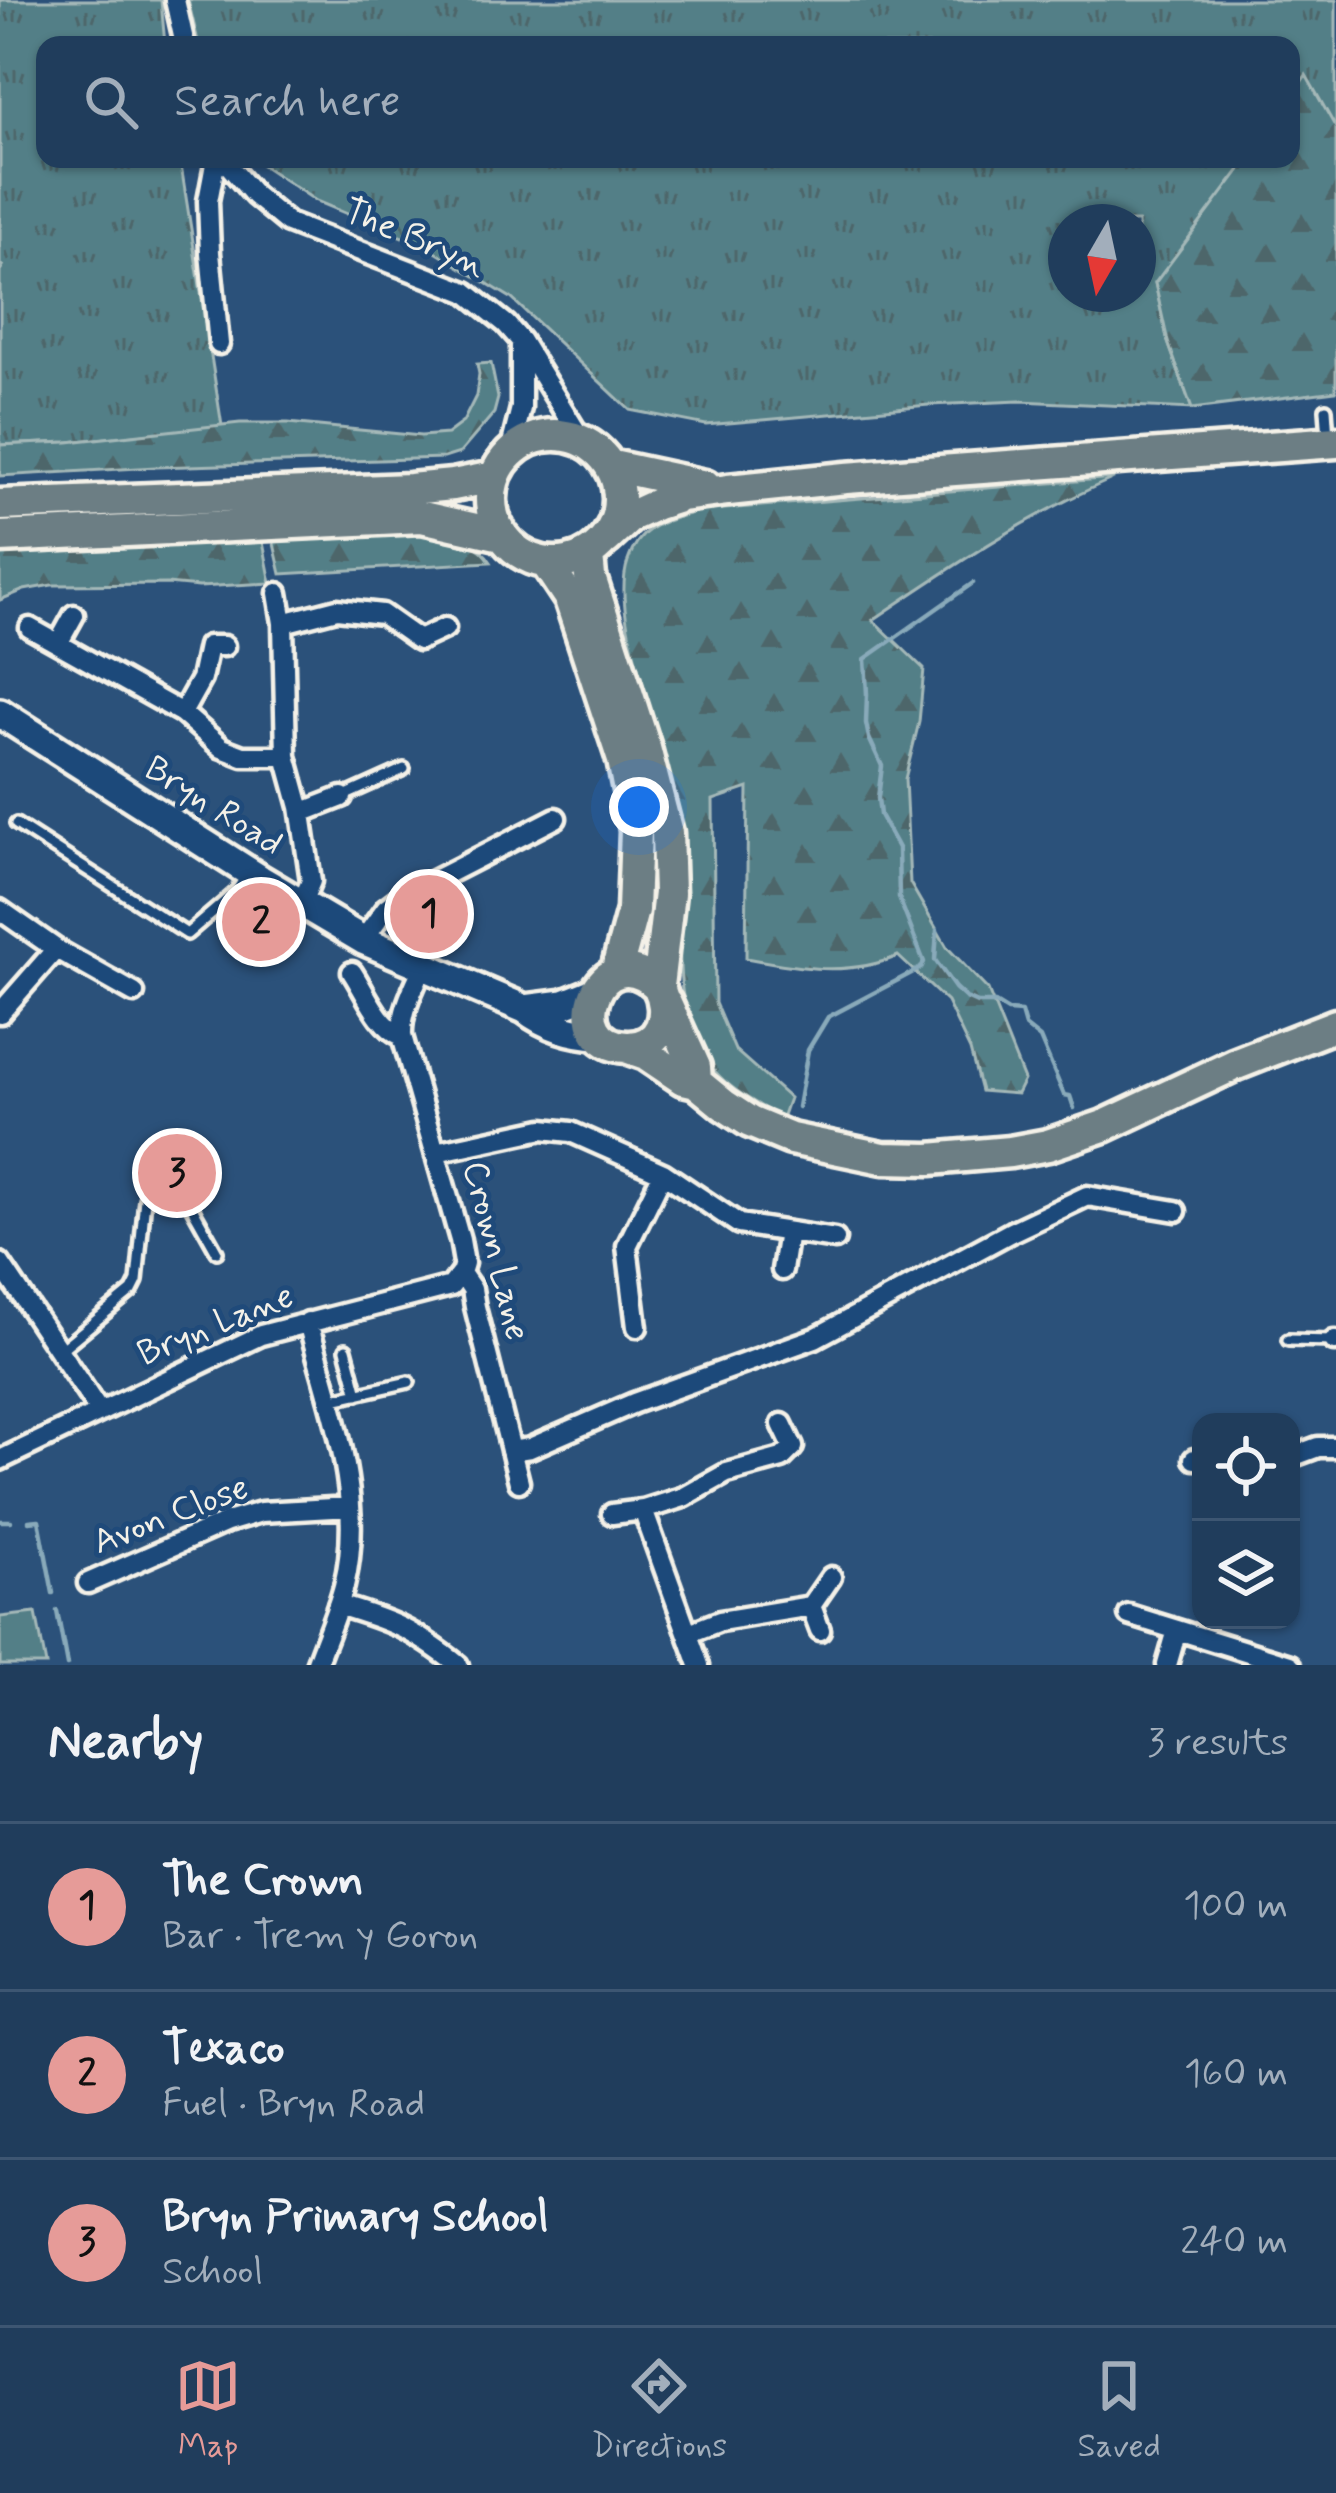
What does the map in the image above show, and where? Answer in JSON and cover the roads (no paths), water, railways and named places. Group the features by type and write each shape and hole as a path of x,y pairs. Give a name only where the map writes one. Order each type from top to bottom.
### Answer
{"main road":[{"path":"613,1041 634,1047 651,1040 666,1011 661,992 669,893 667,832 590,578 597,547 616,522 619,484 612,466 581,439 562,434 525,441 502,465 490,497 493,517 514,548 546,563 568,562 597,547 632,516 682,496 846,478 1332,442"},
{"path":"0,505 410,490 453,485 502,465"},
{"path":"612,466 728,490"},
{"path":"0,537 422,517 502,535"},
{"path":"546,563 571,599 622,760 636,831 633,910 605,983 590,1007 591,1020 613,1041 696,1082 750,1122 790,1139 883,1158 975,1156 1048,1145 1104,1126 1234,1065 1336,1025"},
{"path":"605,983 629,971 641,974 661,992 695,1067 696,1082"}],"street":[{"path":"176,0 182,36"},
{"path":"217,168 208,201 219,344"},
{"name":"The Bryn","path":"228,168 288,223 466,292 521,341 581,439"},
{"path":"502,465 521,408 521,341"},
{"path":"278,593 286,756 311,881 301,905"},
{"path":"283,623 337,609 382,614 419,640 445,628"},
{"path":"58,642 74,615"},
{"path":"30,628 182,713 222,748 243,756 286,756"},
{"path":"182,713 201,680 208,646 224,646"},
{"name":"Bryn Road","path":"0,713 363,940 566,1031 613,1041"},
{"path":"301,813 342,797"},
{"path":"363,940 398,899 556,818"},
{"path":"0,910 56,950 134,993"},
{"path":"0,1013 56,950"},
{"path":"402,1036 406,1009 423,967"},
{"name":"Crown Lane","path":"352,972 384,1023 402,1036 460,1240 461,1273 472,1289 519,1482"},
{"path":"524,1009 564,1004 605,983"},
{"path":"436,1152 556,1129 591,1139 663,1173 739,1224 835,1239"},
{"path":"637,1327 627,1246 663,1173"},
{"path":"511,1451 530,1448 634,1403 815,1339 1087,1196 1175,1211"},
{"path":"782,1270 788,1232"},
{"path":"0,1263 99,1411"},
{"name":"Bryn Lane","path":"0,1460 261,1335 451,1286 461,1273"},
{"path":"308,1322 346,1468 350,1507 348,1562 316,1665"},
{"path":"612,1514 684,1497 727,1473 782,1458 793,1447 782,1424"},
{"path":"1300,1454 1336,1447"},
{"name":"Avon Close","path":"88,1583 227,1522 261,1512 350,1507"},
{"path":"643,1510 699,1665"},
{"path":"689,1634 720,1621 811,1606 831,1576"},
{"path":"338,1605 399,1624 458,1665"},
{"path":"811,1606 820,1630"},
{"path":"1129,1615 1290,1665"},
{"path":"1167,1665 1177,1630"}],"lane":[{"path":"1326,409 1332,442"},
{"path":"342,797 404,769"},
{"path":"16,824 188,934 254,876"},
{"path":"249,915 245,905 254,876"},
{"path":"274,930 285,930 301,905"},
{"path":"58,1351 132,1291 145,1199 176,1179 217,1252"},
{"path":"1288,1340 1335,1341"},
{"path":"346,1348 358,1394"},
{"path":"329,1400 409,1382"}],"waterway":[{"path":"798,1107 808,1050 828,1017 921,968 924,962 899,898 898,848 880,815 882,766 866,723 865,659 973,583"},
{"path":"937,930 935,960 955,988 977,1003 995,1003 1021,1012 1025,1026 1040,1038 1074,1108"},
{"path":"29,1521 39,1520 53,1593"},
{"path":"0,1521 11,1521"},
{"path":"57,1611 67,1665"}],"place":[{"name":"The Crown","path":"429,914"},
{"name":"Texaco","path":"261,922"},
{"name":"Bryn Primary School","path":"177,1173"}]}
